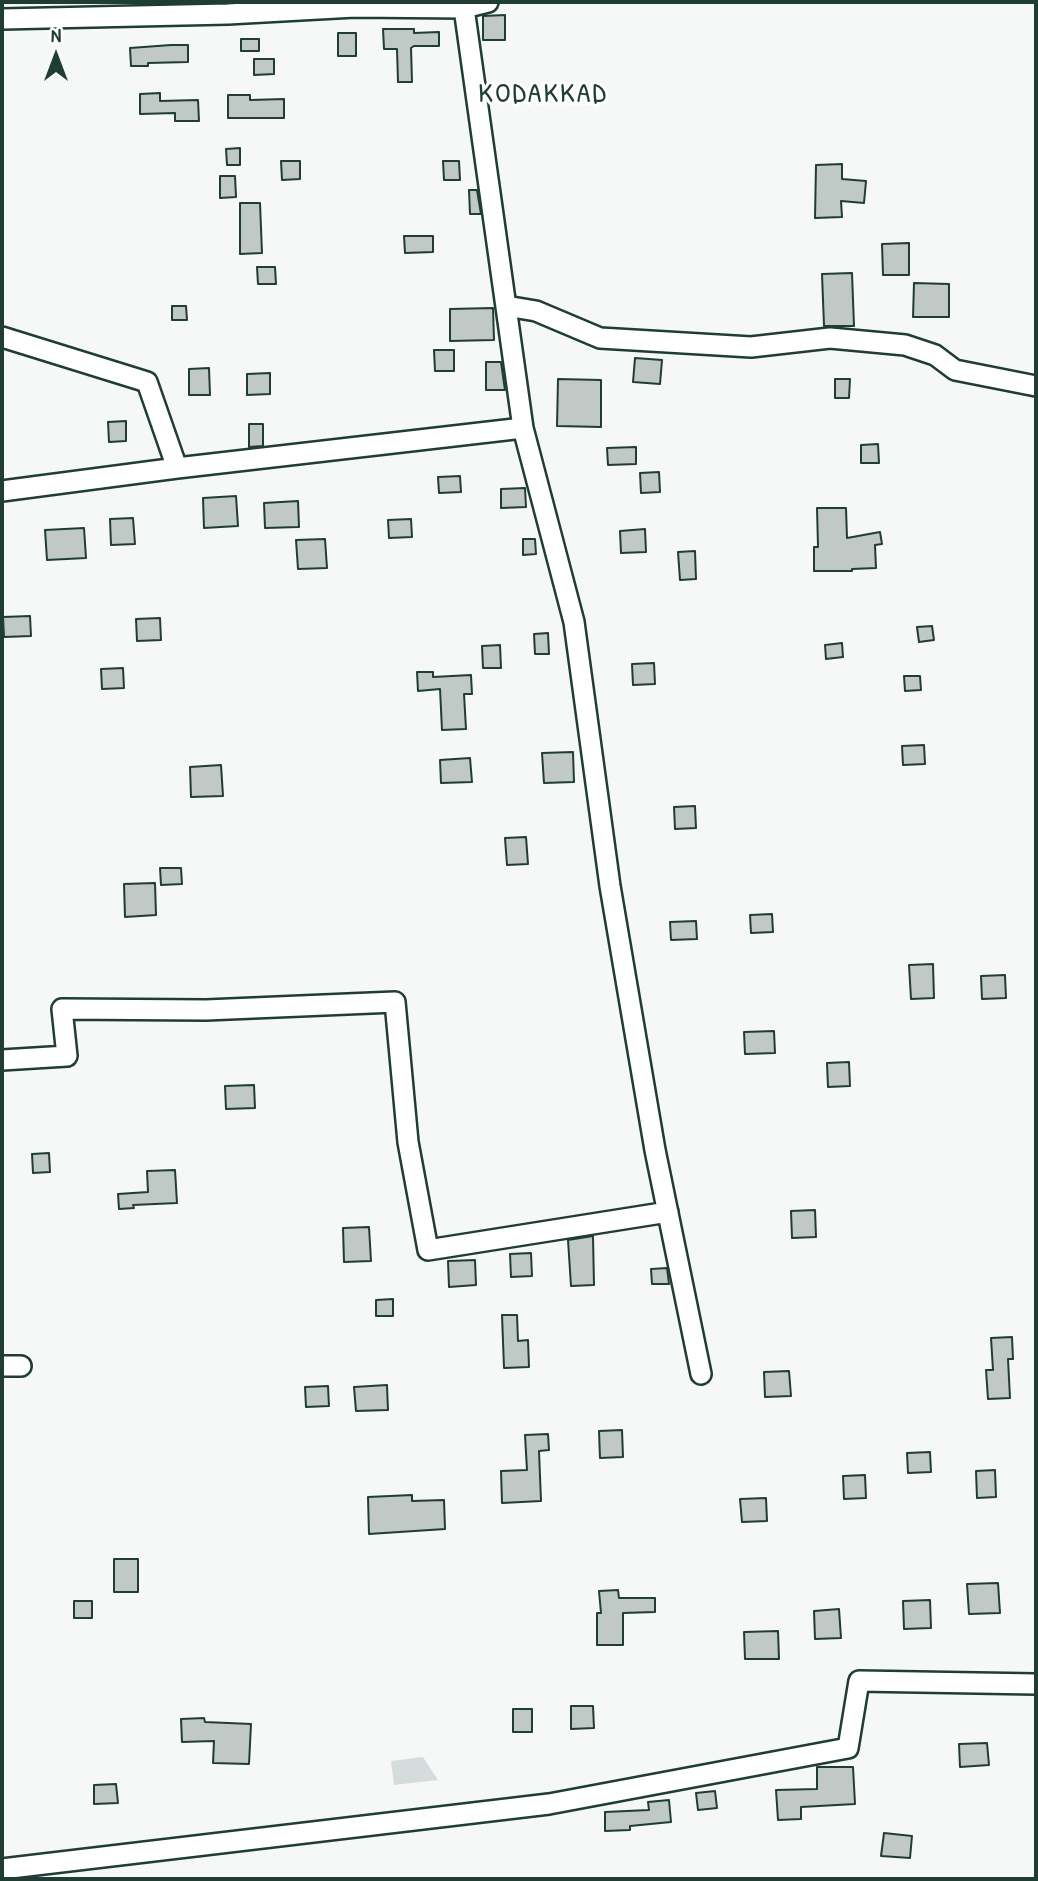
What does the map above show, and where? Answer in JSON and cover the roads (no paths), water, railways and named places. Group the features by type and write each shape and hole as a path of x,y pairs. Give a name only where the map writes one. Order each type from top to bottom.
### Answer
{"street":[{"path":"2,19 228,14 355,7 464,8 488,2"},
{"path":"464,8 523,428 573,622 610,886 668,1212 701,1374"},
{"path":"506,306 536,311 600,338 751,347 830,338 905,345 935,355 955,370 1036,386"},
{"path":"2,337 147,382 177,468"},
{"path":"2,491 523,428"},
{"path":"2,1060 66,1056 62,1009 206,1010 395,1002 408,1142 428,1250 668,1212"},
{"path":"2,1869 549,1804 848,1748 859,1681 1036,1684"}],"district":[{"name":"KODAKKAD","path":"543,95"}]}
